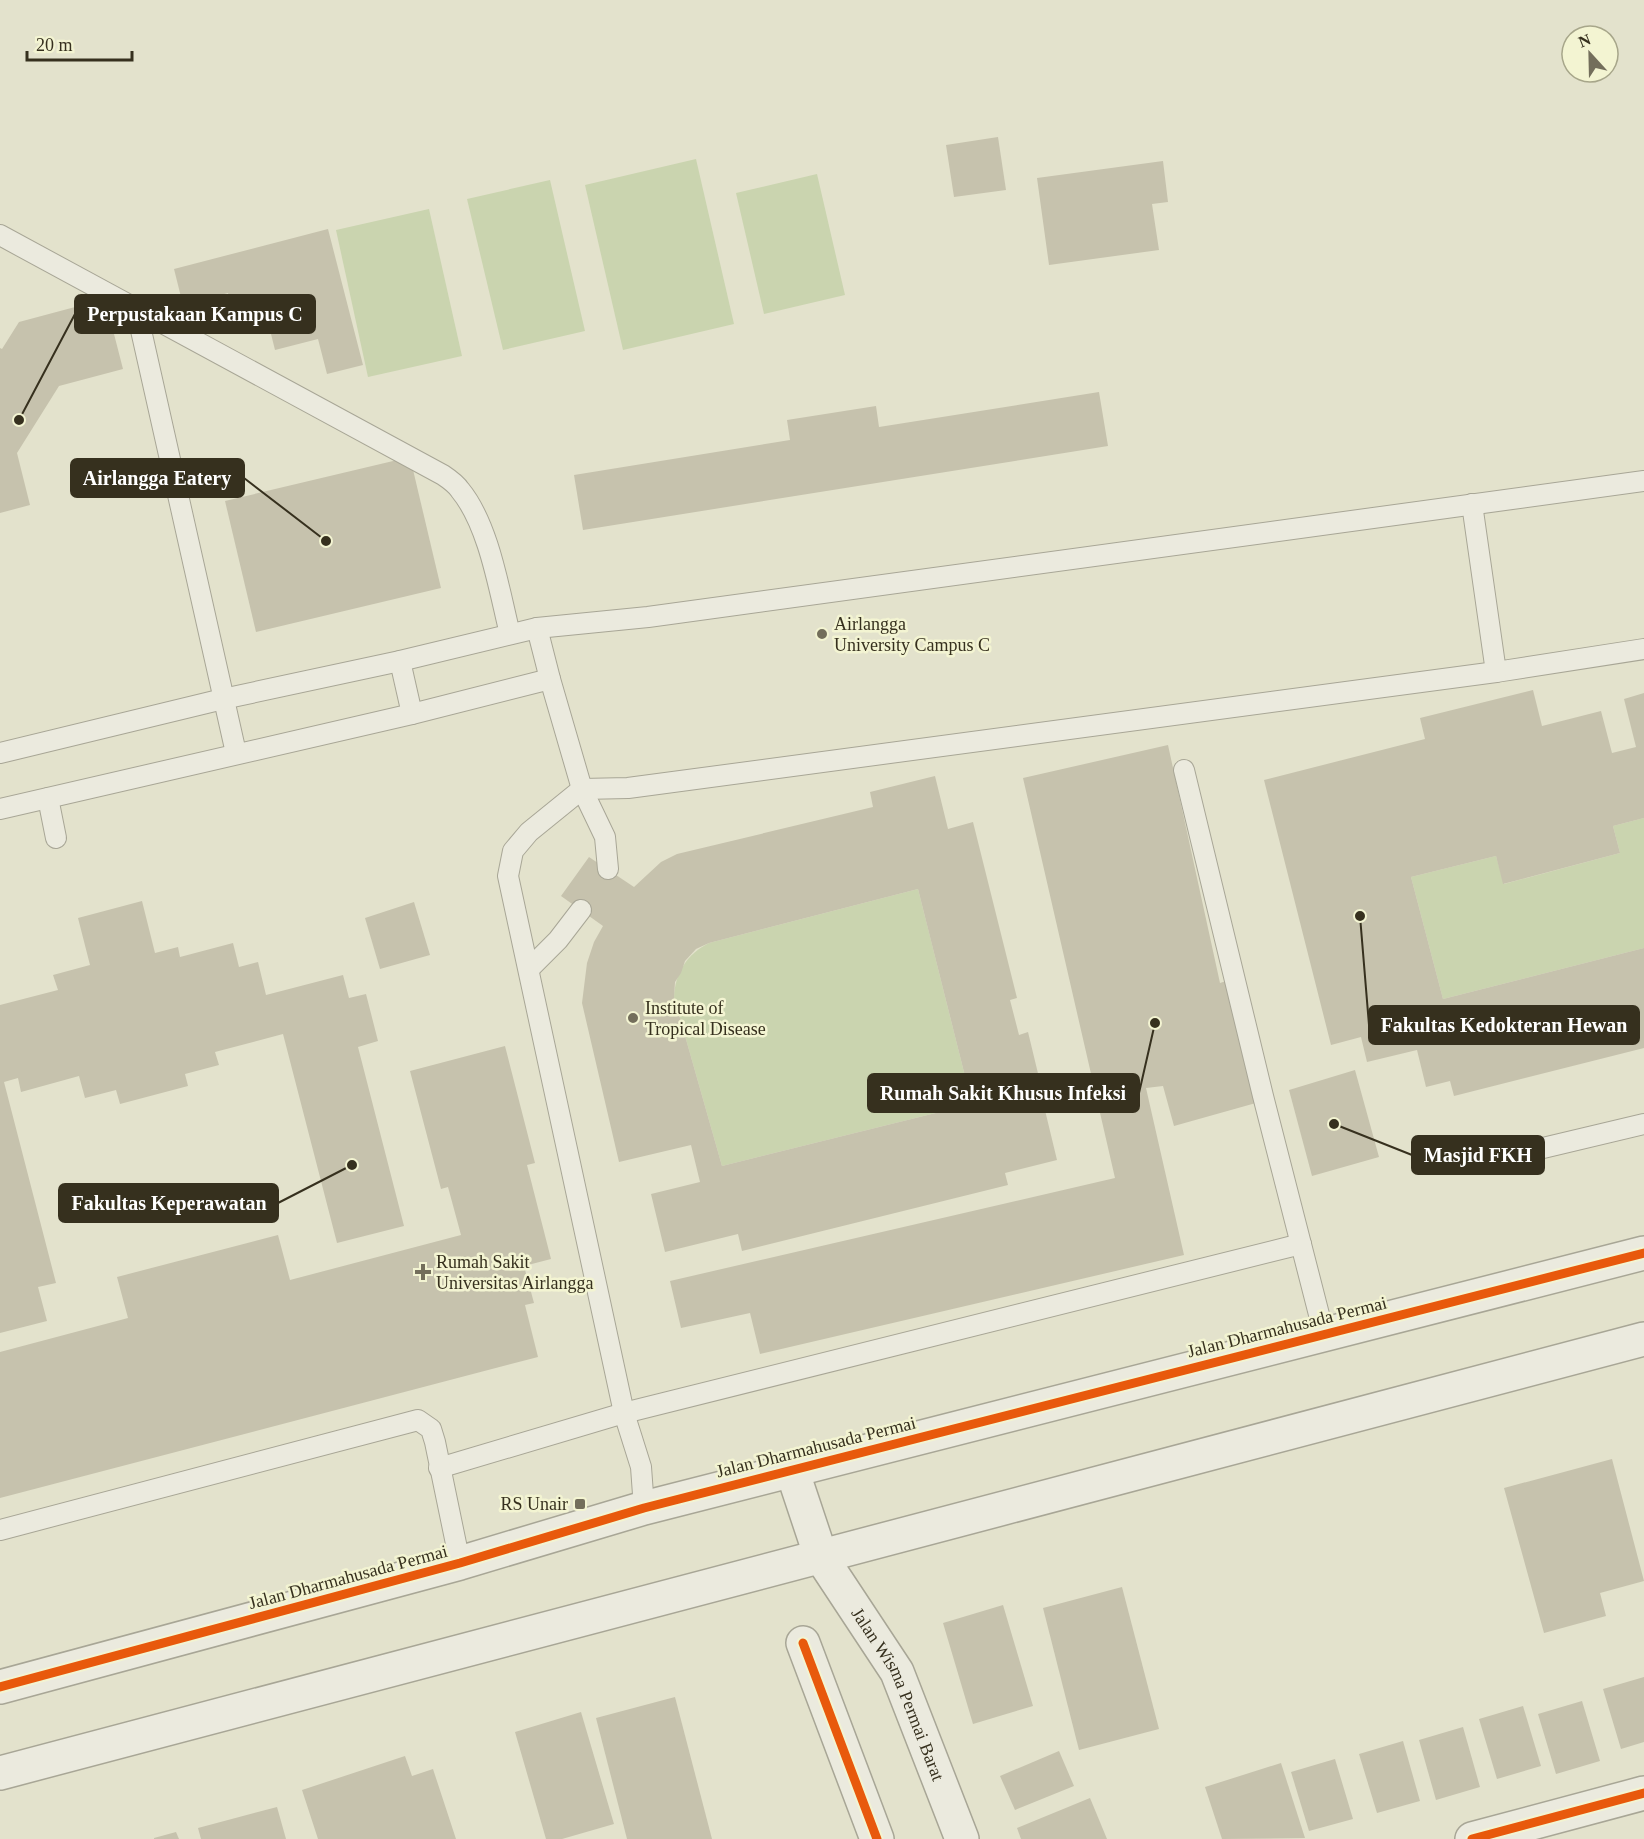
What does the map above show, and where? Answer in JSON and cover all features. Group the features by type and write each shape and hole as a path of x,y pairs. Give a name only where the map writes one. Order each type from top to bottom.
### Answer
{"street":[{"name":"Jalan Dharmahusada Permai","path":"0,1687 460,1563 644,1508 1644,1252"},
{"path":"0,1773 1644,1339"},
{"name":"Jalan Dharmahusada Permai","path":"792,1470 821,1557"},
{"name":"Jalan Wisma Permai Barat","path":"821,1557 897,1672 962,1839"},
{"path":"803,1642 877,1839"},
{"path":"1472,1839 1644,1793"}],"lane":[{"path":"0,235 443,475 460,489 483,530 510,634"},
{"path":"135,308 236,753"},
{"path":"0,753 223,699 400,661 537,628 648,618 1644,481"},
{"path":"1472,504 1496,672"},
{"path":"537,628 582,789 605,837 608,869"},
{"path":"644,1508 641,1467 624,1413 508,876 513,851 529,832 582,789 628,788 1496,672 1644,649"},
{"path":"400,661 412,714"},
{"path":"0,809 412,714 550,679"},
{"path":"1184,770 1260,1086 1324,1334"},
{"path":"48,798 56,838"},
{"path":"529,969 558,940 581,910"},
{"path":"1543,1148 1644,1124"},
{"path":"439,1468 624,1413 1301,1245"},
{"path":"0,1530 418,1420 431,1430 460,1563"}],"green space":[{"path":"696,159 734,324 623,350 585,185"},
{"path":"817,174 845,295 764,314 736,193"},
{"path":"550,180 585,331 503,350 467,199"},
{"path":"429,209 462,356 368,377 336,230"},
{"path":"1644,818 1644,948 1443,999 1411,877 1496,856 1504,884 1620,853 1613,826"},
{"path":"918,889 972,1104 722,1166 674,997 677,980 684,965 694,953 709,943"}],"building":[{"path":"998,137 1006,190 954,197 946,145"},
{"path":"1163,161 1168,202 1152,204 1159,250 1049,265 1037,178"},
{"path":"328,229 363,365 327,374 318,339 275,350 267,318 236,325 228,293 183,305 174,269"},
{"path":"105,299 123,369 59,386 17,453 30,505 0,513 0,348 2,349 19,322"},
{"path":"1099,392 1108,446 583,530 574,475 790,440 787,420 876,406 879,427"},
{"path":"410,457 441,588 256,632 225,501"},
{"path":"1533,690 1542,726 1601,711 1612,753 1636,747 1624,699 1644,693 1644,818 1613,826 1620,853 1503,884 1496,856 1411,877 1443,999 1644,948 1644,1048 1454,1096 1450,1081 1426,1087 1417,1050 1367,1062 1361,1037 1331,1045 1264,780 1425,739 1420,718"},
{"path":"1168,745 1220,983 1229,980 1263,1101 1174,1126 1163,1086 1146,1088 1184,1255 760,1354 750,1313 681,1328 670,1281 1115,1178 1023,778"},
{"name":"Institute of Tropical Disease","path":"935,776 948,829 973,822 1017,998 1010,1000 1019,1035 1028,1032 1042,1090 1027,1094 1030,1106 1043,1102 1057,1160 1005,1173 1008,1185 742,1251 738,1234 665,1252 651,1194 700,1182 691,1145 619,1162 582,1003 587,963 594,942 603,926 561,896 589,857 634,887 661,862 677,854 873,807 870,792","holes":["918,889 972,1104 722,1166 674,997 675,982 685,961 696,949 709,943"]},
{"path":"142,901 155,953 178,947 180,957 233,943 239,967 258,962 266,995 343,975 349,998 366,994 378,1041 358,1047 404,1226 337,1243 283,1034 215,1052 219,1065 185,1074 188,1086 120,1104 116,1090 85,1098 79,1076 21,1092 18,1078 4,1082 56,1283 38,1287 47,1321 0,1333 0,1005 58,990 53,975 90,965 78,918"},
{"path":"414,902 430,955 380,969 365,918"},
{"name":"Rumah Sakit Universitas Airlangga","path":"505,1046 535,1163 527,1165 551,1259 524,1266 534,1303 525,1305 538,1357 0,1498 0,1352 128,1318 117,1277 278,1235 290,1280 461,1235 448,1187 441,1189 410,1071"},
{"path":"1355,1070 1379,1157 1312,1176 1289,1090"},
{"path":"1612,1459 1644,1581 1600,1593 1606,1616 1544,1633 1504,1488"},
{"path":"1122,1587 1159,1729 1079,1750 1043,1608"},
{"path":"1003,1605 1033,1706 973,1724 943,1623"},
{"path":"1644,1677 1644,1742 1621,1749 1603,1689"},
{"path":"675,1697 712,1839 627,1839 596,1718"},
{"path":"1582,1701 1600,1761 1556,1774 1538,1714"},
{"path":"1523,1706 1541,1766 1497,1779 1479,1719"},
{"path":"581,1712 614,1824 562,1839 546,1839 515,1732"},
{"path":"1463,1727 1480,1787 1436,1800 1419,1740"},
{"path":"1403,1741 1420,1801 1377,1813 1359,1754"},
{"path":"1059,1751 1074,1786 1015,1810 1000,1776"},
{"path":"405,1756 412,1776 433,1769 456,1839 318,1839 302,1790"},
{"path":"1335,1759 1353,1819 1309,1831 1291,1772"},
{"path":"1281,1763 1305,1838 1222,1839 1205,1787"},
{"path":"1090,1798 1107,1839 1021,1839 1017,1828"},
{"path":"277,1807 286,1839 201,1839 198,1828"},
{"path":"176,1832 179,1839 154,1839 154,1838"}],"cycle path":[{"path":"0,1687 460,1563 644,1508 1644,1253"},
{"path":"803,1643 877,1839"},
{"path":"1472,1839 1644,1793"}],"place":[{"name":"Perpustakaan Kampus C","path":"19,420"},
{"name":"Airlangga Eatery","path":"326,541"},
{"name":"Airlangga University Campus C","path":"822,634"},
{"name":"Fakultas Kedokteran Hewan","path":"1360,916"},
{"name":"Institute of Tropical Disease","path":"633,1018"},
{"name":"Rumah Sakit Khusus Infeksi","path":"1155,1023"},
{"name":"Masjid FKH","path":"1334,1124"},
{"name":"Fakultas Keperawatan","path":"352,1165"},
{"name":"Rumah Sakit Universitas Airlangga","path":"423,1272"},
{"name":"RS Unair","path":"580,1504"}]}
